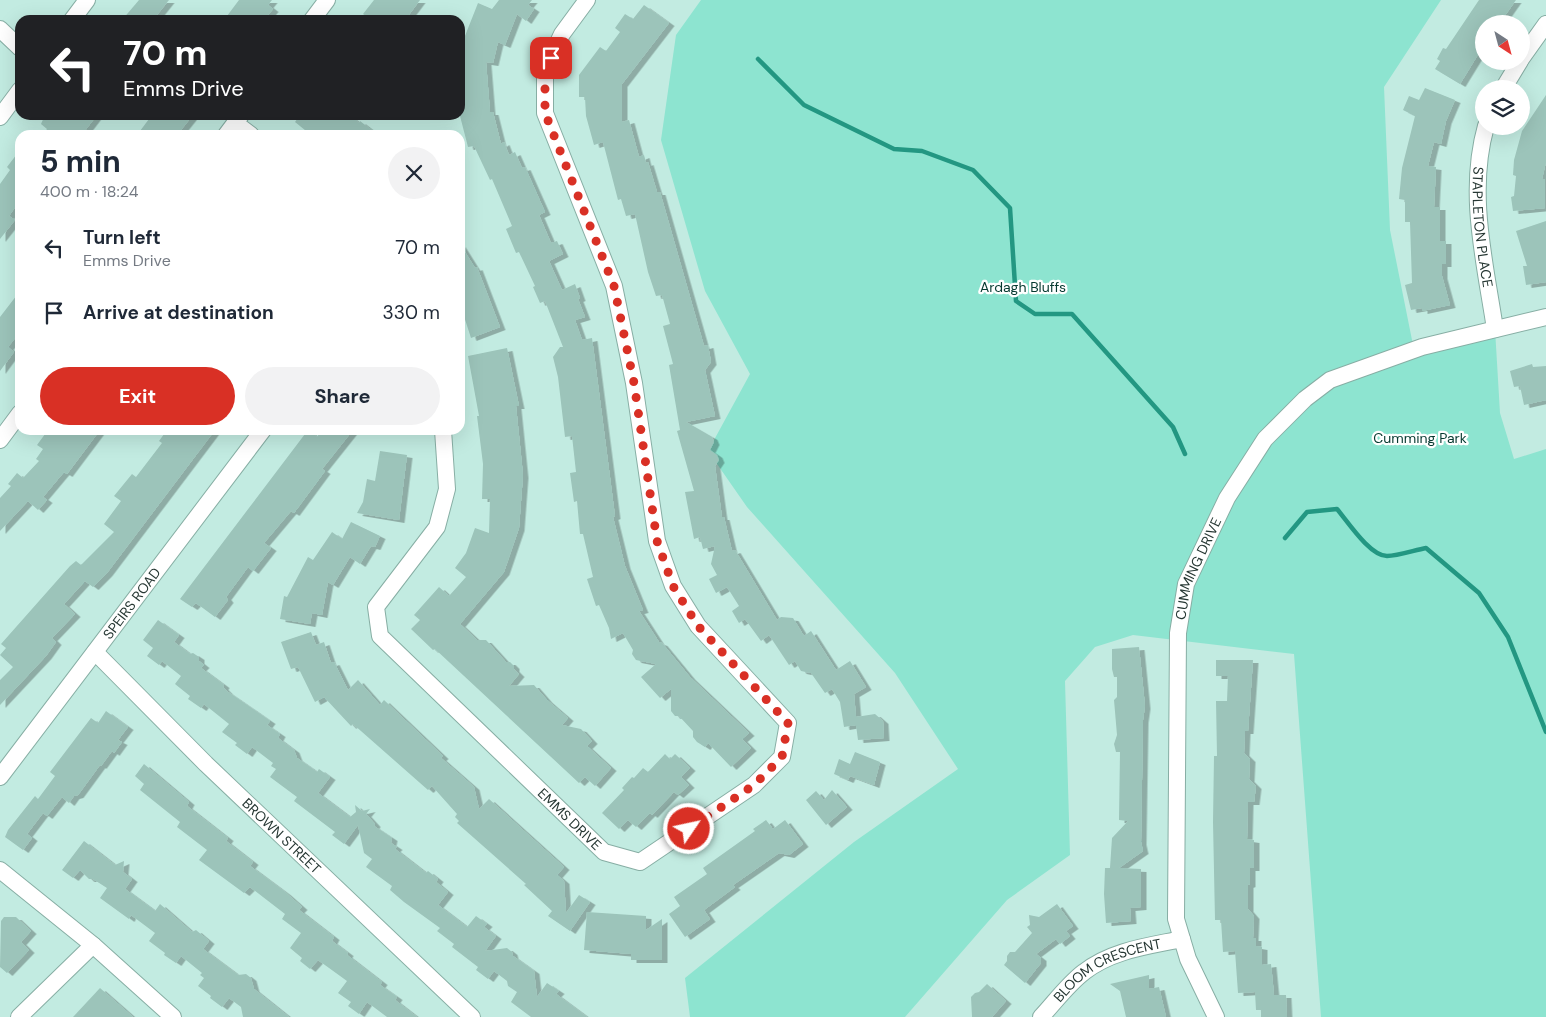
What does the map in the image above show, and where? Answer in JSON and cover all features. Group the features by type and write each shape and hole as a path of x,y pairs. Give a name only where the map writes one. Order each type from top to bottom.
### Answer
{"street":[{"path":"76,15 87,0"},
{"path":"316,15 327,0"},
{"name":"EMMS DRIVE","path":"443,435 446,489 437,527 376,607 380,636 604,852 640,862 754,785 782,757 788,723 698,626 673,586 657,541 634,383 614,286 545,113 545,70 562,34 587,0"},
{"path":"1530,47 1546,24"},
{"path":"0,29 15,43"},
{"path":"0,117 15,97"},
{"name":"STAPLETON PLACE","path":"1484,135 1477,166 1476,202 1495,329"},
{"name":"CUMMING DRIVE","path":"1216,1017 1188,959 1176,919 1178,633 1186,584 1227,498 1265,439 1305,399 1330,380 1422,347 1546,317"},
{"path":"0,440 15,420"},
{"name":"SPEIRS ROAD","path":"0,777 259,435"},
{"name":"BROWN STREET","path":"95,652 206,764 472,1017"},
{"path":"0,870 93,945 173,1017"},
{"name":"BLOOM CRESCENT","path":"1041,1017 1079,976 1096,963 1124,952 1182,939"},
{"path":"19,1017 93,945"}],"green space":[{"name":"Ardagh Bluffs","path":"701,0 1441,0 1384,87 1390,230 1414,350 1495,329 1500,413 1514,459 1546,449 1546,1017 1321,1017 1294,654 1133,635 1095,647 1065,681 1070,855 1007,900 905,1017 690,1017 685,978 854,842 958,769 895,673 747,507 708,451 750,374 705,291 661,140 676,35"}],"building":[{"path":"139,0 169,0 157,15 126,15"},
{"path":"239,0 272,0 268,5 273,9 268,15 228,15"},
{"path":"374,0 420,0 409,15 363,14"},
{"path":"499,0 532,0 528,5 534,9 526,21 517,14 505,45 498,42 493,63 486,62 490,112 493,112 501,144 504,142 509,155 515,152 522,168 525,167 545,212 539,215 551,243 557,241 563,254 549,261 562,290 575,284 585,317 575,320 582,340 592,338 615,516 613,517 625,566 643,610 639,611 659,642 662,643 690,677 749,733 742,739 751,748 731,767 708,743 705,747 697,742 693,737 693,731 679,716 675,716 671,711 671,689 660,698 641,677 656,664 636,660 632,654 633,650 623,633 611,639 609,628 599,605 596,606 587,579 593,577 583,534 580,534 577,501 574,502 570,473 576,472 572,436 565,437 558,377 553,357 560,347 563,347 545,301 540,303 533,287 535,286 519,252 516,253 506,229 512,226 492,179 490,180 474,146 468,147 461,120 465,120 465,36 478,3 492,9"},
{"path":"1479,0 1516,0 1505,15 1475,15 1475,60 1460,84 1435,69 1440,61 1437,59 1443,48 1446,49"},
{"path":"644,5 669,23 622,84 622,122 629,120 639,157 644,155 657,192 660,192 704,346 708,345 711,362 705,370 715,416 686,422 712,437 714,442 710,450 717,455 719,460 715,466 722,517 724,517 732,551 735,550 777,620 781,617 793,618 804,636 811,631 836,670 850,661 866,687 854,694 856,717 875,714 883,721 884,738 858,740 856,725 844,727 840,702 832,689 825,693 811,673 801,671 795,661 789,665 769,635 761,641 745,619 739,623 732,611 739,606 727,587 716,593 709,579 717,575 711,564 715,546 703,549 700,537 694,539 685,492 694,491 677,431 680,430 669,365 673,364 663,326 670,324 662,295 656,296 648,272 635,214 626,216 621,199 618,200 603,142 594,145 586,116 585,97 579,97 579,75 600,47 606,51 620,32 615,28 625,14 633,19"},
{"path":"1425,88 1455,100 1446,121 1441,144 1434,142 1428,166 1436,167 1434,207 1440,207 1440,241 1446,241 1446,264 1442,264 1442,276 1450,305 1422,311 1422,308 1411,310 1405,285 1412,283 1410,222 1405,222 1405,200 1399,199 1402,168 1415,116 1403,110 1409,96 1419,100"},
{"path":"1546,95 1546,162 1542,179 1545,179 1545,208 1513,211 1511,197 1514,196 1516,176 1513,175 1514,160 1521,135 1530,135 1530,119"},
{"path":"43,120 93,120 86,130 46,130 41,124"},
{"path":"148,120 189,120 181,130 141,130"},
{"path":"296,120 355,120 359,123 360,121 372,130 305,130 295,122"},
{"path":"15,157 15,207 9,216 15,220 0,239 0,184 10,170 7,167"},
{"path":"1546,221 1546,282 1526,285 1523,266 1527,266 1516,231"},
{"path":"465,252 475,268 477,267 500,327 471,338 465,319"},
{"path":"15,298 15,338 8,347 14,352 0,371 0,317"},
{"path":"507,348 519,406 516,406 523,475 519,528 504,572 460,624 477,640 486,640 506,662 510,662 514,666 514,669 519,674 509,686 534,685 547,700 568,718 562,725 581,729 592,741 587,746 611,768 595,786 585,777 579,783 411,629 420,620 414,615 439,587 449,596 466,577 455,568 466,553 475,528 489,533 490,499 482,499 483,464 477,416 479,416 468,356"},
{"path":"1532,364 1533,367 1546,366 1546,400 1524,405 1520,386 1514,387 1510,371"},
{"path":"44,435 96,435 67,474 64,472 43,497 47,500 38,510 28,501 0,531 0,498 11,486 8,484 17,473 23,478 39,461 36,459 43,449 37,445"},
{"path":"163,435 211,435 107,573 93,587 85,581 64,604 75,614 52,638 56,642 46,656 0,705 0,680 13,667 0,655 6,648 1,644 70,566 76,561 81,565 114,532 104,524 121,501 114,496 132,474 136,477 162,443 159,441"},
{"path":"304,435 314,435 317,437 318,435 349,435 322,469 325,471 294,513 291,511 264,543 271,548 253,571 248,567 226,597 228,600 215,617 196,603 192,607 180,599"},
{"path":"380,451 407,455 399,520 357,513 363,502 367,479 375,481"},
{"path":"351,522 380,536 375,547 371,546 360,564 350,557 333,585 328,582 322,615 312,613 310,624 280,619 284,596 287,597 308,557 313,560 332,532 342,539"},
{"path":"158,620 179,635 174,642 190,654 193,653 199,657 199,661 204,665 201,668 224,685 223,687 228,692 270,721 267,725 280,734 278,738 294,750 297,758 317,772 319,769 330,777 318,793 350,817 356,812 355,805 362,811 370,809 366,814 375,824 374,826 392,838 391,843 397,847 395,849 426,873 428,871 438,879 436,882 448,892 438,905 467,927 476,916 487,924 484,927 496,936 485,951 507,948 512,952 513,956 534,971 537,997 547,983 559,991 556,994 587,1017 531,1017 511,1002 517,992 508,986 507,981 494,971 488,979 476,970 478,967 452,947 454,944 437,931 440,928 404,902 390,890 392,886 366,867 372,859 364,853 358,825 344,844 332,835 335,832 294,801 297,797 270,777 276,769 271,766 273,763 252,747 247,754 235,745 237,743 222,732 229,724 204,704 201,708 188,699 190,696 175,684 181,676 162,661 159,665 147,656 153,648 143,640"},
{"path":"311,632 316,645 324,642 331,663 334,662 348,690 358,680 380,705 384,700 443,756 441,758 474,787 479,809 489,799 564,867 557,875 564,881 566,913 579,895 590,902 570,931 548,916 552,911 524,885 526,884 457,823 459,821 455,817 457,814 432,786 428,790 353,724 351,726 324,697 315,702 298,667 291,669 281,642"},
{"path":"1139,647 1145,706 1143,720 1141,842 1143,851 1119,868 1141,869 1141,907 1130,908 1131,921 1106,923 1105,868 1110,868 1112,838 1128,821 1119,820 1120,752 1116,752 1114,744 1117,735 1114,700 1117,697 1117,677 1114,677 1112,669 1112,649"},
{"path":"1216,660 1253,660 1248,731 1245,731 1244,753 1250,759 1249,779 1256,786 1254,802 1248,802 1247,839 1254,840 1254,868 1250,868 1248,909 1254,916 1253,938 1256,938 1256,946 1262,947 1262,965 1271,964 1274,995 1286,995 1287,1017 1261,1017 1261,1010 1256,1010 1255,992 1238,993 1235,951 1223,952 1221,920 1215,920 1213,822 1214,756 1217,756 1216,701 1227,701 1228,676 1216,676"},
{"path":"106,711 128,727 118,740 122,742 114,753 112,751 100,765 78,795 74,796 69,803 62,797 47,816 43,813 27,834 32,838 23,850 5,837 8,830 35,796 38,799 55,776 50,772 91,718 98,723"},
{"path":"855,752 880,762 874,785 850,776 848,780 834,774 839,759 850,764"},
{"path":"665,754 670,759 675,754 690,768 681,777 689,785 678,795 674,792 652,815 650,813 636,827 628,820 619,829 602,813 624,790 622,788 632,777 634,778 643,768 648,772"},
{"path":"144,764 189,802 187,806 228,838 226,841 253,862 250,866 302,907 299,910 334,937 332,941 382,982 380,985 397,997 395,1000 417,1017 387,1017 367,1002 359,1014 348,1006 351,1002 338,993 347,981 318,960 310,969 300,961 302,958 290,948 301,933 282,919 285,914 250,887 244,893 199,860 207,850 177,827 180,822 140,790 144,784 135,776"},
{"path":"832,790 847,807 826,825 806,800 816,791 824,800"},
{"path":"766,820 773,829 785,820 803,844 789,855 779,853 733,885 735,887 704,910 710,919 685,937 669,914 680,906 674,897 707,874 703,868 755,831 753,829"},
{"path":"84,841 115,865 124,861 123,872 132,879 125,889 155,911 160,904 192,932 196,930 209,941 203,949 238,975 246,974 251,978 254,989 289,1017 243,1017 241,1007 229,998 222,1007 210,998 211,996 198,986 204,978 200,975 202,973 181,956 176,963 164,955 165,953 149,941 155,933 131,915 129,919 100,898 107,888 93,879 89,879 80,870 73,878 62,870"},
{"path":"1057,904 1073,926 1066,931 1070,936 1060,944 1056,939 1036,954 1041,958 1041,963 1025,983 1004,965 1007,961 1007,956 1010,952 1015,952 1032,933 1027,927 1030,925 1029,915 1039,917"},
{"path":"587,912 646,916 646,930 662,919 662,960 631,960 631,954 584,950"},
{"path":"4,917 16,917 31,931 21,942 29,950 7,973 0,967 1,921"},
{"path":"1149,975 1149,989 1159,987 1166,1017 1126,1017 1120,991 1110,984"},
{"path":"987,984 1006,1001 992,1017 972,1017 971,997"},
{"path":"100,988 133,1017 73,1017"}],"waterway":[{"path":"758,59 804,105 894,149 922,151 973,170 1010,208 1016,301 1035,314 1072,314 1173,427 1185,454"},
{"path":"1285,538 1307,512 1337,509 1367,545 1380,555 1391,556 1426,548 1479,593 1508,637 1546,732"}],"route":[{"path":"551,58 545,70 545,113 614,286 634,383 657,541 673,586 698,626 788,723 782,757 754,785 689,829"}],"park label":[{"name":"Cumming Park","path":"1420,438"}]}
